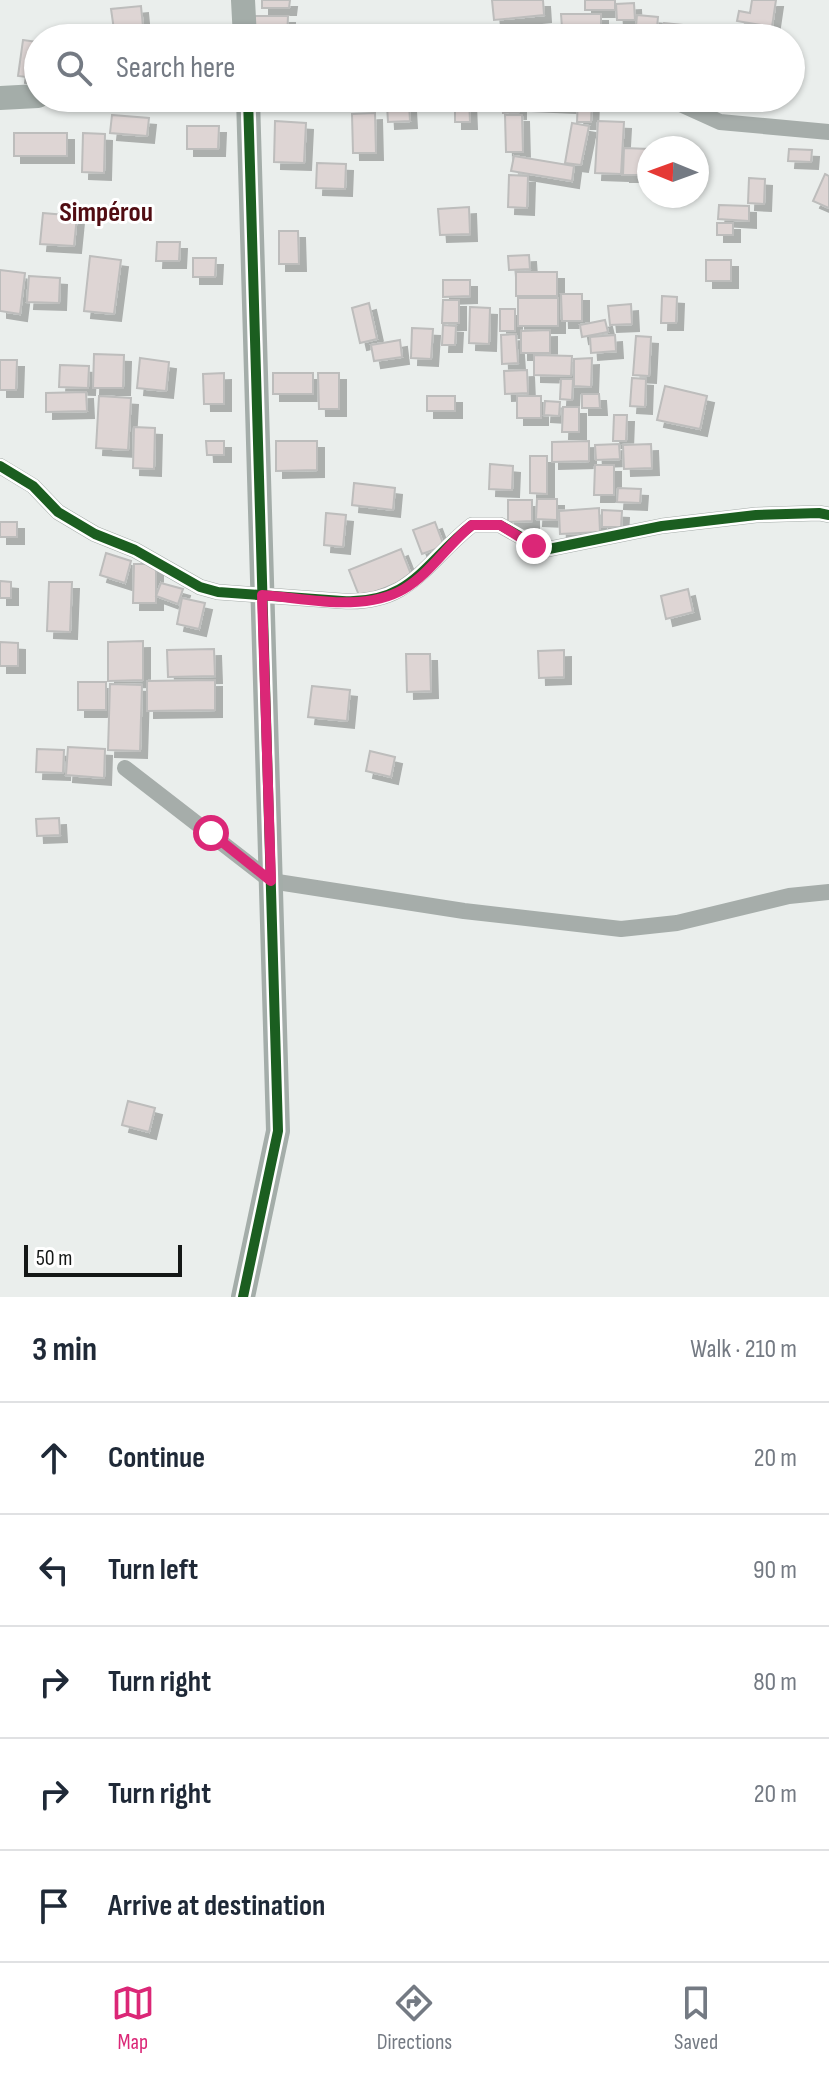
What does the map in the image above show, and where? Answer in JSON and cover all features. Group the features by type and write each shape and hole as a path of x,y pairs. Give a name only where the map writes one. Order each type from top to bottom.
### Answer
{"street":[{"path":"243,0 244,24"},
{"path":"0,98 24,97"},
{"path":"243,1297 278,1131 248,112"},
{"path":"698,112 720,122 829,132"},
{"path":"0,466 33,486 58,512 200,587 218,592 359,602 404,589 472,525 500,525 544,550 662,526 756,515 829,515"},
{"path":"125,768 271,881 464,911 621,929 677,923 789,896 829,892"}],"building":[{"path":"262,0 290,0 289,8 262,8"},
{"path":"492,0 543,0 544,15 494,20"},
{"path":"585,0 615,0 615,10 585,10"},
{"path":"752,0 776,0 772,24 737,21 739,11 750,13"},
{"path":"634,3 635,20 617,20 616,4"},
{"path":"141,6 143,24 113,24 111,9"},
{"path":"561,14 601,14 601,24 562,24"},
{"path":"637,15 658,17 657,24 636,24"},
{"path":"255,16 288,16 288,24 255,24"},
{"path":"23,40 24,40 24,77 18,76"},
{"path":"387,112 409,112 410,121 388,122"},
{"path":"455,112 470,112 470,122 455,122"},
{"path":"577,112 591,112 591,122 577,122"},
{"path":"375,113 376,153 353,153 352,114"},
{"path":"112,115 149,118 147,136 110,133"},
{"path":"505,115 522,115 523,152 506,152"},
{"path":"275,121 306,123 304,163 274,162"},
{"path":"598,121 624,122 621,174 595,173"},
{"path":"572,123 589,126 581,165 565,163"},
{"path":"187,126 219,126 218,149 187,149"},
{"path":"14,133 67,133 67,156 14,156"},
{"path":"83,133 105,134 104,173 82,172"},
{"path":"624,148 637,149 637,175 623,175"},
{"path":"789,149 812,150 811,162 788,161"},
{"path":"514,156 574,166 572,181 511,171"},
{"path":"317,163 346,164 345,189 316,188"},
{"path":"825,174 829,176 829,208 813,201"},
{"path":"509,175 528,176 527,208 508,207"},
{"path":"749,178 765,179 764,204 748,203"},
{"path":"719,205 749,206 749,221 718,219"},
{"path":"469,207 470,234 440,235 438,209"},
{"path":"43,213 77,216 74,246 40,244"},
{"path":"717,223 733,223 733,235 717,235"},
{"path":"279,231 298,231 299,264 279,264"},
{"path":"157,242 180,242 179,261 156,261"},
{"path":"529,255 530,269 509,270 508,256"},
{"path":"90,256 121,260 114,314 84,311"},
{"path":"193,258 216,258 215,277 193,277"},
{"path":"706,260 731,260 731,281 706,281"},
{"path":"0,270 25,273 20,314 0,311"},
{"path":"516,272 557,272 557,296 516,296"},
{"path":"29,276 60,278 59,303 27,302"},
{"path":"443,280 470,280 470,296 443,297"},
{"path":"561,294 582,294 582,321 562,321"},
{"path":"662,296 677,297 676,323 661,323"},
{"path":"518,298 558,298 558,326 518,326"},
{"path":"443,300 459,300 459,323 442,323"},
{"path":"369,303 377,339 360,343 352,308"},
{"path":"631,304 632,324 610,325 608,306"},
{"path":"470,307 490,308 489,344 469,343"},
{"path":"500,309 515,309 515,331 500,331"},
{"path":"605,320 608,332 582,337 580,325"},
{"path":"443,325 456,326 455,345 442,345"},
{"path":"412,328 433,329 431,359 411,358"},
{"path":"550,330 550,353 521,353 521,331"},
{"path":"516,334 518,363 502,364 501,335"},
{"path":"615,335 616,351 591,353 590,337"},
{"path":"636,336 651,337 649,376 633,375"},
{"path":"400,340 402,357 374,361 371,345"},
{"path":"94,354 124,355 123,388 93,388"},
{"path":"534,355 572,356 571,376 534,375"},
{"path":"140,358 169,362 166,391 137,388"},
{"path":"592,358 591,387 574,386 574,359"},
{"path":"0,360 17,360 16,390 0,390"},
{"path":"60,365 89,366 88,388 59,387"},
{"path":"527,370 528,393 505,394 504,371"},
{"path":"224,373 224,404 204,404 203,374"},
{"path":"273,373 313,373 313,394 273,394"},
{"path":"318,373 339,373 339,409 319,409"},
{"path":"632,378 646,379 645,407 630,406"},
{"path":"561,379 573,379 572,400 560,399"},
{"path":"665,386 707,396 700,429 657,420"},
{"path":"86,392 87,411 46,412 46,393"},
{"path":"582,394 599,394 600,408 582,408"},
{"path":"99,396 131,398 128,450 96,448"},
{"path":"427,396 455,396 455,411 427,411"},
{"path":"517,396 541,396 541,418 517,418"},
{"path":"545,401 560,402 559,416 544,415"},
{"path":"563,407 579,407 579,432 562,432"},
{"path":"614,415 627,415 626,441 613,441"},
{"path":"134,427 155,428 154,469 133,468"},
{"path":"206,441 224,441 224,455 207,455"},
{"path":"276,441 317,441 317,470 276,471"},
{"path":"589,441 589,461 552,462 552,442"},
{"path":"619,444 620,459 596,460 595,445"},
{"path":"651,444 652,468 624,469 623,445"},
{"path":"530,456 547,456 547,494 530,493"},
{"path":"490,464 513,466 512,490 489,489"},
{"path":"595,465 614,465 614,495 594,495"},
{"path":"354,483 395,488 393,510 352,505"},
{"path":"618,488 641,489 640,503 617,502"},
{"path":"537,499 557,499 557,520 536,519"},
{"path":"508,500 532,500 532,521 508,522"},
{"path":"599,508 600,532 560,534 559,511"},
{"path":"602,510 622,511 621,527 602,527"},
{"path":"326,513 346,515 343,547 324,545"},
{"path":"0,522 17,522 17,537 0,537"},
{"path":"435,522 444,546 422,554 413,530"},
{"path":"401,549 412,577 360,598 349,570"},
{"path":"106,553 131,561 125,583 100,575"},
{"path":"134,564 156,564 156,603 133,603"},
{"path":"0,581 11,582 11,598 0,598"},
{"path":"49,582 72,582 70,632 47,631"},
{"path":"161,583 183,589 178,604 156,596"},
{"path":"688,589 693,612 666,619 661,596"},
{"path":"182,598 205,603 199,629 177,624"},
{"path":"143,641 143,680 108,681 108,642"},
{"path":"0,642 18,643 18,666 0,666"},
{"path":"214,649 215,676 168,677 167,650"},
{"path":"564,650 564,677 539,678 538,651"},
{"path":"406,654 430,654 431,691 407,692"},
{"path":"215,680 215,710 147,711 147,681"},
{"path":"78,682 106,682 106,710 78,710"},
{"path":"110,684 142,685 140,751 108,750"},
{"path":"312,686 350,690 347,721 308,717"},
{"path":"68,747 105,749 104,778 66,775"},
{"path":"37,749 64,750 63,773 36,772"},
{"path":"370,751 395,757 391,777 366,771"},
{"path":"59,818 60,835 37,836 36,819"},
{"path":"128,1101 155,1108 149,1132 122,1125"}],"cycle path":[{"path":"243,1297 278,1131 248,112"},
{"path":"0,466 33,486 58,512 200,587 218,592 342,601 385,596 401,588 472,525 500,525 544,550 662,526 756,515 829,515"}],"district":[{"name":"Simpérou","path":"106,212"}],"route":[{"path":"211,833 271,881 262,595 359,602 388,595 404,589 472,525 500,525 534,546"}]}
